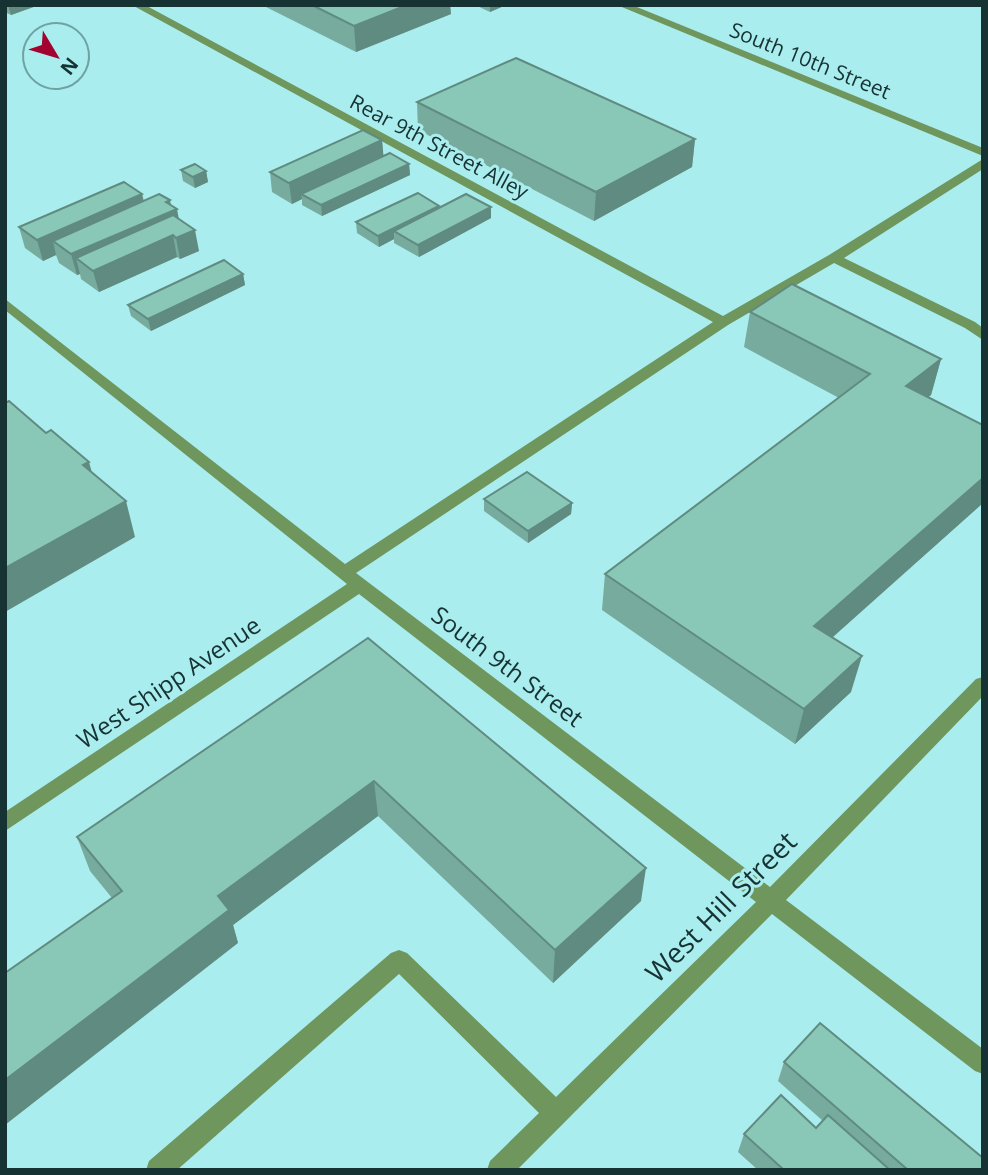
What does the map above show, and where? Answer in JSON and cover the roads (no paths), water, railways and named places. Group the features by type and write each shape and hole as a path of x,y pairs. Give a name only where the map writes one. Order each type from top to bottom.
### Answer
{"street":[{"name":"Rear 9th Street Alley","path":"137,5 723,322"},
{"name":"South 10th Street","path":"622,5 983,152"},
{"name":"West Shipp Avenue","path":"5,822 723,322 834,258 983,163"},
{"path":"834,258 977,321 983,336"},
{"name":"South 9th Street","path":"5,303 352,579 983,1063"},
{"name":"West Hill Street","path":"499,1170 772,900 983,684"},
{"path":"159,1170 399,960 556,1113"}]}
